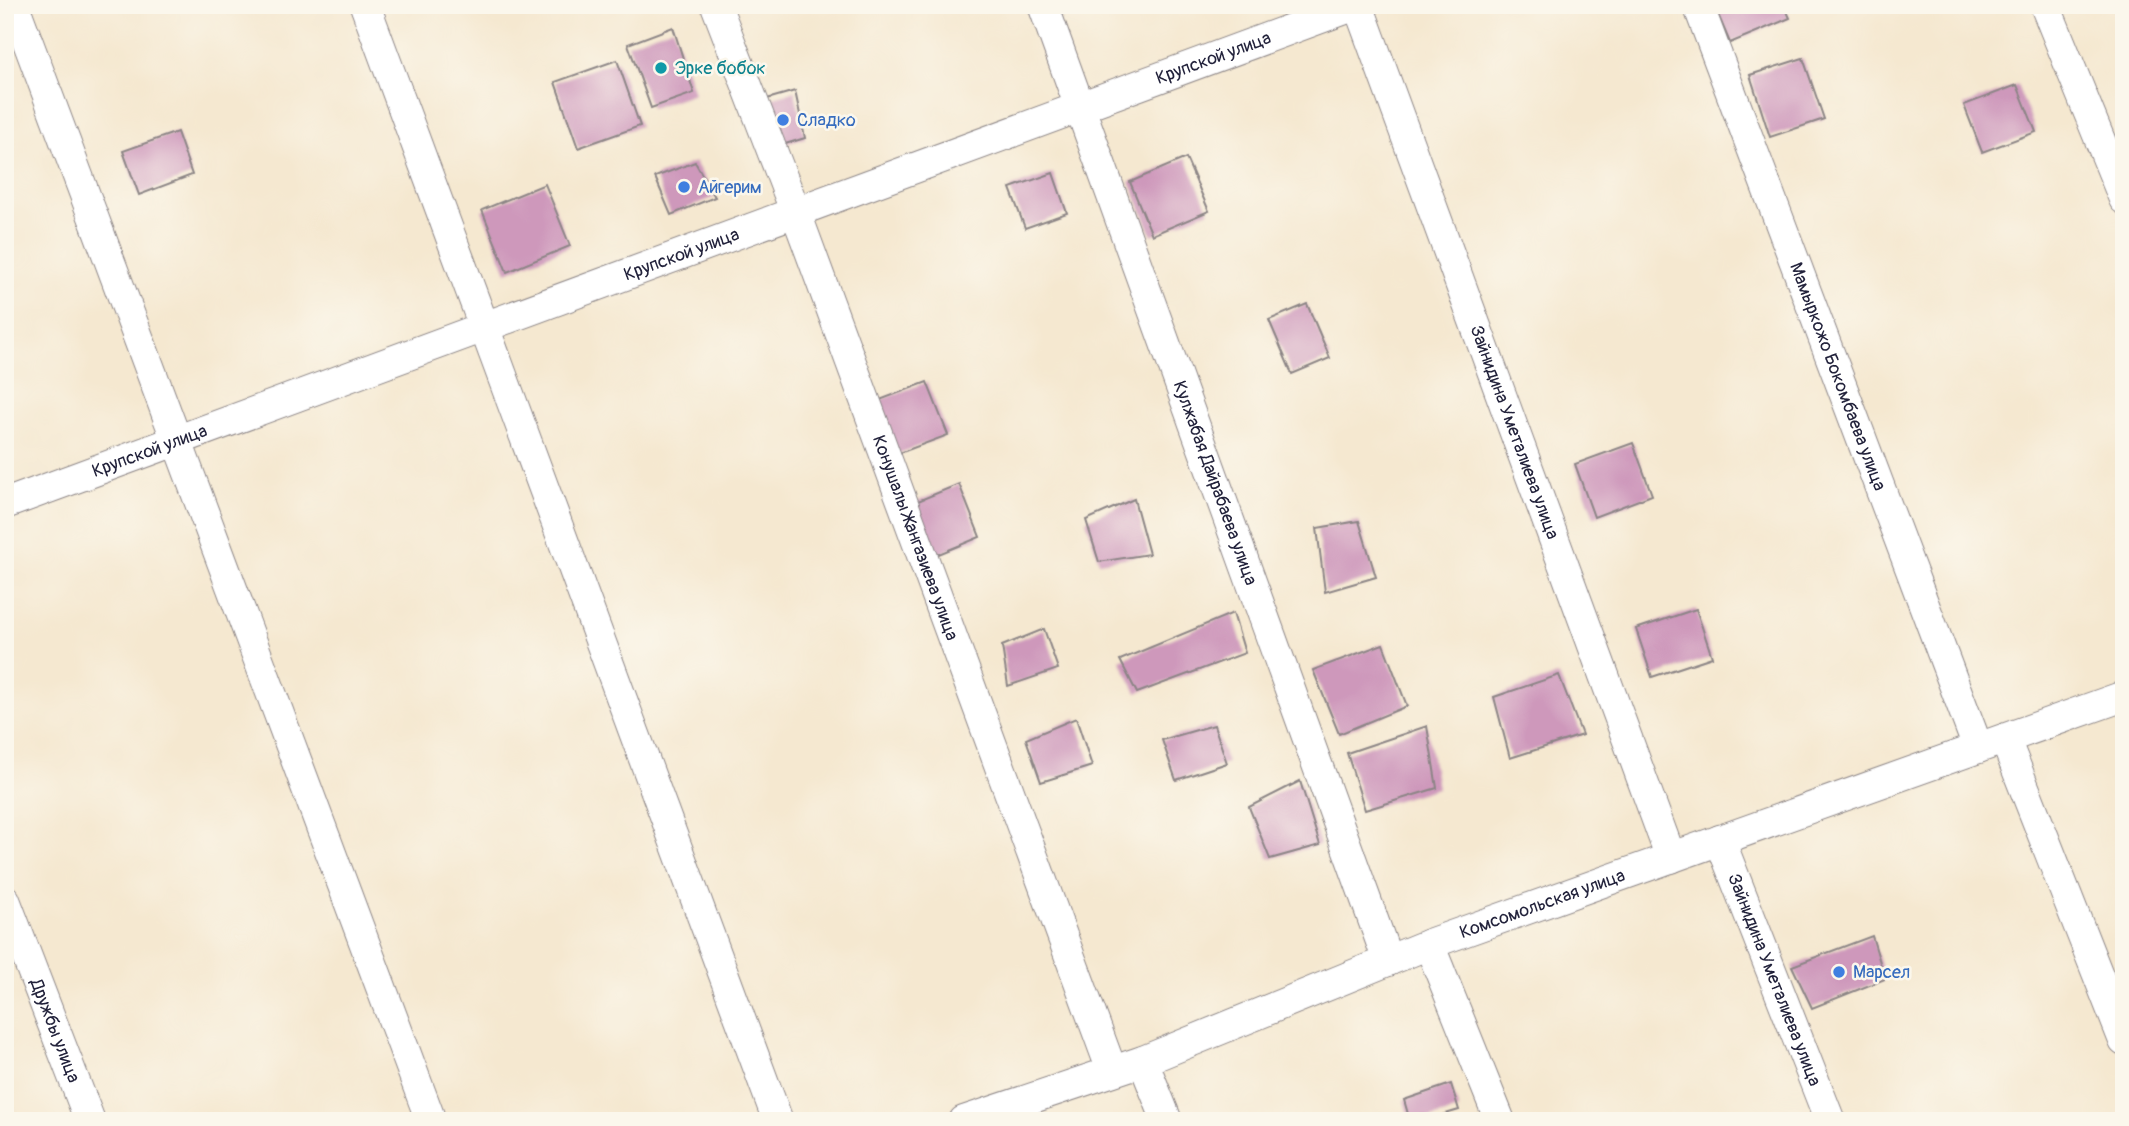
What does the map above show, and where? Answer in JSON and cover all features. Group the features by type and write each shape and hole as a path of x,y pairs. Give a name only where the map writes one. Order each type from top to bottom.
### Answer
{"street":[{"path":"14,5 431,1121"},
{"path":"365,5 778,1121"},
{"name":"Конушалы Жангазиева улица","path":"716,5 796,213 1112,1071"},
{"name":"Кулжабая Дайрабаева улица","path":"1043,5 1388,961"},
{"name":"Крупской улица","path":"5,504 1357,5"},
{"name":"Зайнидина Уметалиева улица","path":"1357,5 1671,858"},
{"name":"Мамыркожо Бокомбаева улица","path":"1698,5 1992,743 2124,1041"},
{"path":"2045,5 2124,199"},
{"name":"Комсомольская улица","path":"964,1121 1143,1061 1429,944 2124,696"},
{"name":"Зайнидина Уметалиева улица","path":"1720,840 1830,1121"},
{"name":"Дружбы улица","path":"5,900 90,1121"},
{"path":"1429,944 1500,1121"},
{"path":"1143,1061 1167,1121"}],"building":[{"path":"1714,5 1784,5 1790,18 1730,43"},
{"name":"Эрке бобок","path":"673,27 694,93 651,108 628,44"},
{"path":"1803,58 1824,119 1770,137 1750,75"},
{"path":"617,60 640,126 578,148 555,82"},
{"path":"2017,85 2036,132 1982,152 1964,105"},
{"name":"Сладко","path":"795,91 805,138 772,148 760,101"},
{"path":"177,132 192,175 139,195 123,151"},
{"path":"1186,158 1209,211 1152,235 1130,182"},
{"name":"Айгерим","path":"695,162 715,197 671,215 655,177"},
{"path":"1053,173 1067,213 1025,228 1010,188"},
{"path":"545,184 570,246 507,272 482,210"},
{"path":"1307,304 1330,358 1292,374 1269,320"},
{"path":"927,382 948,435 897,454 877,401"},
{"path":"1633,443 1652,495 1594,517 1575,464"},
{"path":"959,484 980,537 934,556 913,503"},
{"path":"1134,499 1149,554 1099,562 1086,520"},
{"path":"1359,521 1376,577 1325,592 1317,528"},
{"path":"1696,609 1712,657 1652,677 1636,629"},
{"path":"1233,613 1245,653 1137,693 1120,660"},
{"path":"1044,629 1058,669 1008,686 1002,646"},
{"path":"1383,644 1407,706 1339,734 1313,670"},
{"path":"1559,675 1582,735 1510,758 1494,697"},
{"path":"1076,718 1092,766 1041,782 1026,739"},
{"path":"1214,725 1227,763 1176,780 1162,740"},
{"path":"1427,726 1437,788 1365,810 1347,753"},
{"path":"1300,781 1320,845 1270,859 1249,807"},
{"name":"Марсел","path":"1872,936 1885,979 1812,1008 1792,966"},
{"path":"1451,1084 1459,1110 1422,1121 1410,1121 1404,1100"}],"place":[{"name":"Эрке бобок","path":"661,68"},
{"name":"Сладко","path":"783,120"},
{"name":"Айгерим","path":"684,187"},
{"name":"Марсел","path":"1839,972"}]}
